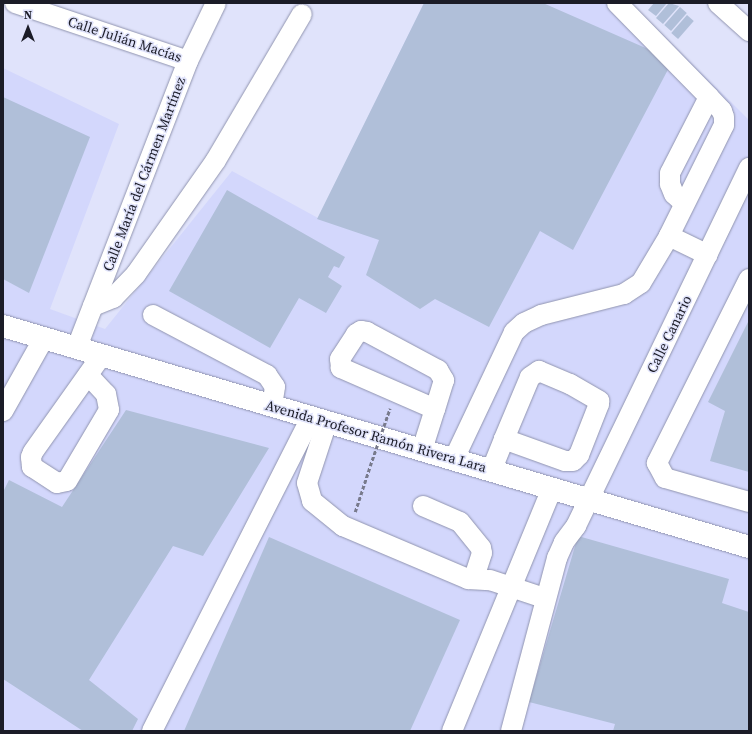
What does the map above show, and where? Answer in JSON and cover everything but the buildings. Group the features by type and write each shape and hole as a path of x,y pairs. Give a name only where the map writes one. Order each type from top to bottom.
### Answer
{"main road":[{"name":"Avenida Profesor Ramón Rivera Lara","path":"3,326 319,420 492,469 749,547"}],"street":[{"name":"Calle Julián Macías","path":"16,3 188,61"},
{"name":"Calle María del Cármen Martínez","path":"78,348 188,61 216,3"},
{"path":"454,459 514,332 524,323 541,315 630,290 641,283 669,236 684,203 724,125 722,111 617,3"},
{"path":"718,3 749,31"},
{"path":"93,306 113,298 140,268 216,160 302,14"},
{"path":"684,203 674,194 670,184 670,173 673,163 709,97"},
{"name":"Calle Canario","path":"511,731 544,598 559,553 589,499 749,168"},
{"path":"669,236 708,255"},
{"path":"749,279 657,463 665,478 749,502"},
{"path":"153,315 267,375 276,387 272,406"},
{"path":"422,450 435,409 444,380 438,370 367,332 356,334 340,359 341,368 435,409"},
{"path":"3,411 44,338"},
{"path":"88,375 106,394 109,410 67,481 57,483 32,467 31,457 88,375 102,355"},
{"path":"492,469 504,439 534,373 539,372 570,384 598,401 600,404 579,455 573,461 565,461 504,439"},
{"path":"319,420 307,483 312,501 350,528 468,579 474,578 544,598"},
{"path":"152,731 319,420"},
{"path":"452,731 552,488"},
{"path":"423,506 460,522 481,548 474,578"}],"path":[{"path":"350,528 390,408"}],"shaded area":[{"path":"424,3 631,3 749,120 749,731 3,731 3,68 119,124 50,309 105,329 232,171 318,218"}]}
